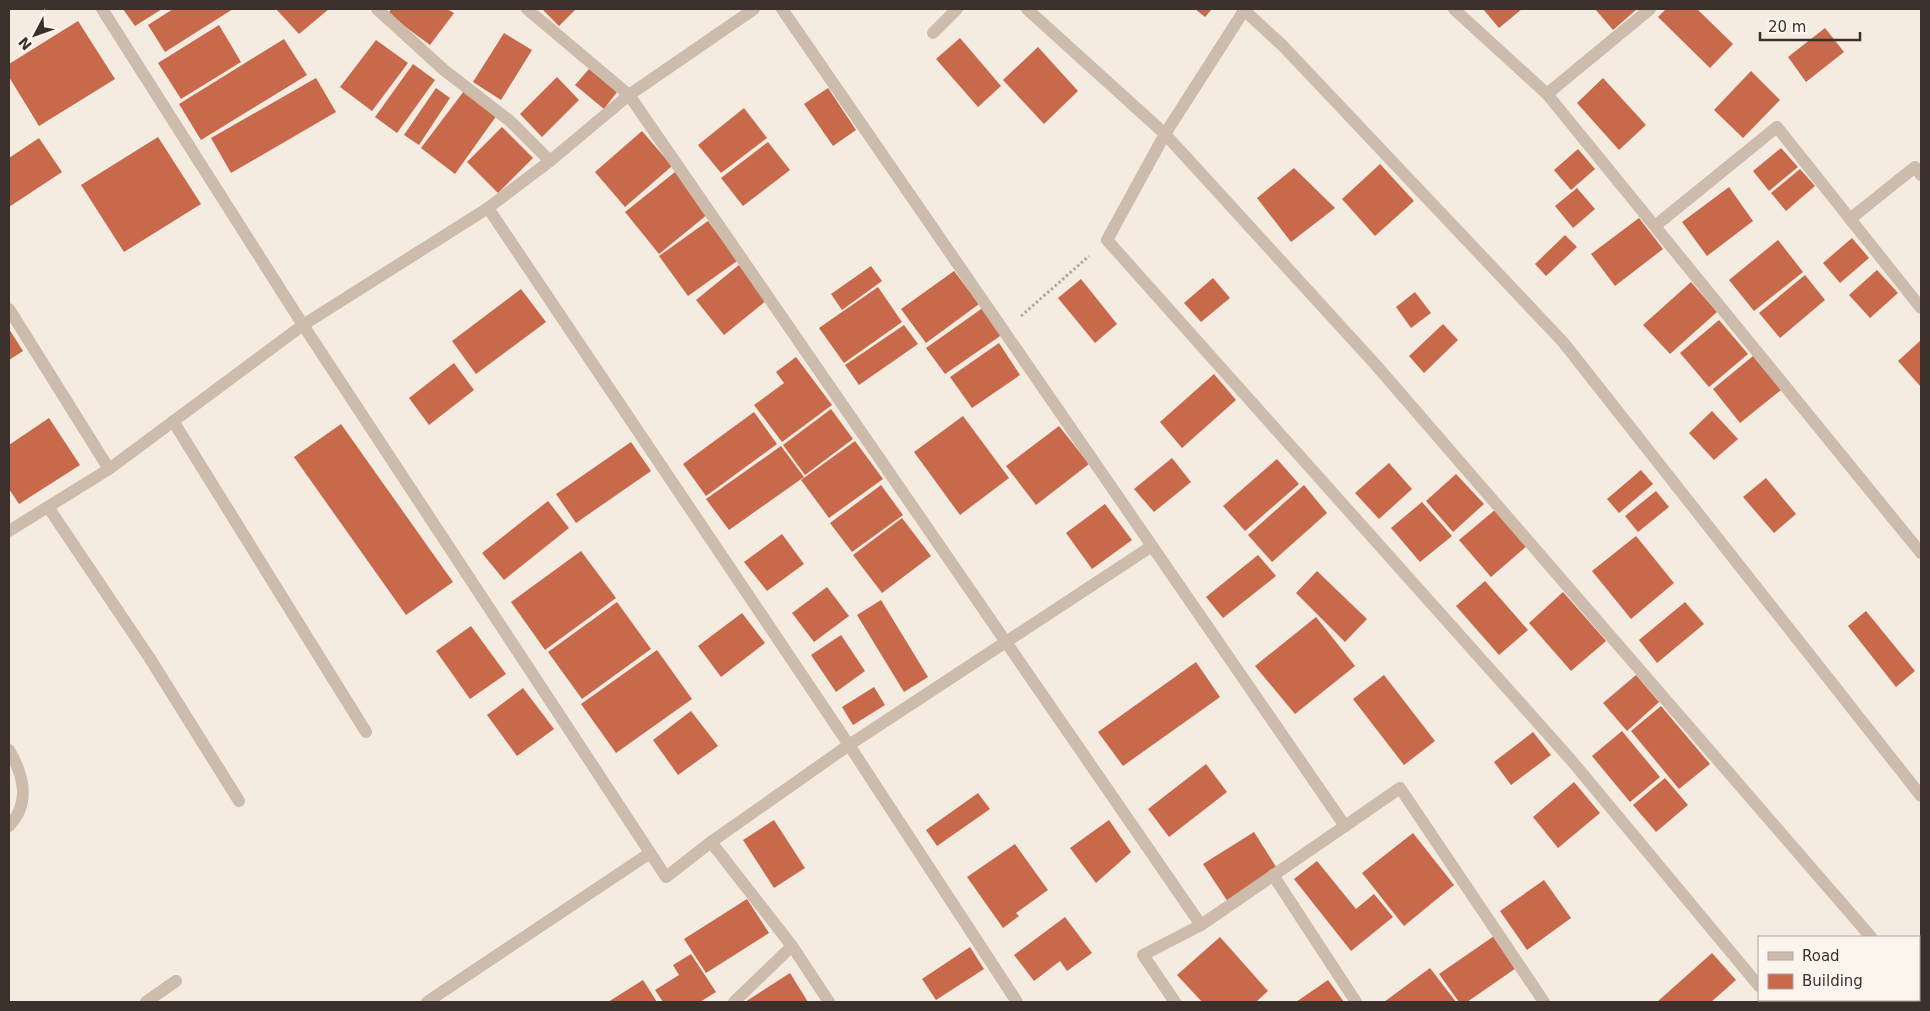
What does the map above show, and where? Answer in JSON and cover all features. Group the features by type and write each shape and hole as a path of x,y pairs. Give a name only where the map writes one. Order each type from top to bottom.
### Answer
{"street":[{"path":"102,9 303,325 666,877 849,745 1152,546"},
{"path":"377,9 444,70 510,121 550,161"},
{"path":"527,9 629,95 1201,925"},
{"path":"9,531 109,469 303,325 488,208 550,161 629,95 754,9"},
{"path":"782,9 1345,826"},
{"path":"933,33 957,9"},
{"path":"1027,9 1166,134 1375,364 1869,936"},
{"path":"1758,985 1571,760 1107,240 1166,134 1245,9 1290,53 1563,342 1921,796"},
{"path":"1454,9 1547,94 1921,553"},
{"path":"1547,94 1650,9"},
{"path":"1654,226 1777,127 1921,308"},
{"path":"1850,219 1915,167 1921,175"},
{"path":"488,208 849,745 1017,1002"},
{"path":"9,309 109,469"},
{"path":"173,421 366,732"},
{"path":"48,507 170,688 239,801"},
{"path":"9,750 14,759 25,795 20,812 9,826"},
{"path":"1175,1002 1143,956 1201,925 1400,788 1544,1002"},
{"path":"712,842 792,946 829,1002"},
{"path":"427,1002 650,853"},
{"path":"1273,875 1356,1002"},
{"path":"734,1002 792,946"},
{"path":"146,1002 176,981"}],"path":[{"path":"1004,332 1107,240"}],"building":[{"path":"123,9 162,9 135,26"},
{"path":"173,9 233,9 165,52 148,25"},
{"path":"276,9 329,9 299,34"},
{"path":"391,9 447,9 454,13 430,45 388,14"},
{"path":"542,9 576,9 559,26"},
{"path":"1195,9 1212,9 1205,17"},
{"path":"1483,9 1522,9 1499,28"},
{"path":"1595,9 1637,9 1613,30"},
{"path":"1666,9 1697,9 1733,44 1710,68 1658,17"},
{"path":"78,21 115,79 39,126 9,77 9,64"},
{"path":"219,25 241,62 181,99 158,63"},
{"path":"1825,28 1844,52 1806,82 1788,57"},
{"path":"504,33 532,50 501,100 473,82"},
{"path":"960,38 1001,86 978,107 936,59"},
{"path":"284,39 307,75 201,140 179,104"},
{"path":"376,40 408,63 372,111 340,87"},
{"path":"1038,47 1078,91 1044,124 1003,80"},
{"path":"413,64 435,80 397,133 375,117"},
{"path":"589,69 617,92 604,109 575,85"},
{"path":"1751,71 1780,100 1743,138 1714,110"},
{"path":"557,77 579,100 542,137 520,114"},
{"path":"316,78 336,112 231,173 211,138"},
{"path":"1603,78 1646,125 1619,150 1577,103"},
{"path":"436,88 450,98 419,145 404,135"},
{"path":"828,88 856,130 833,146 804,104"},
{"path":"464,91 497,115 455,174 421,148"},
{"path":"744,108 767,138 721,173 698,145"},
{"path":"502,127 533,158 498,193 467,162"},
{"path":"642,131 672,166 625,207 595,172"},
{"path":"158,137 201,204 124,252 81,185"},
{"path":"39,138 62,172 9,207 9,158"},
{"path":"768,142 790,170 743,206 721,178"},
{"path":"1781,148 1798,167 1769,191 1753,171"},
{"path":"1578,149 1595,169 1571,190 1554,170"},
{"path":"1380,164 1414,201 1375,236 1342,199"},
{"path":"1294,168 1335,208 1291,242 1257,198"},
{"path":"1800,169 1815,186 1786,211 1771,193"},
{"path":"675,172 708,214 659,254 625,212"},
{"path":"1729,187 1753,221 1707,256 1682,222"},
{"path":"1577,188 1595,209 1573,228 1555,206"},
{"path":"1639,218 1663,249 1615,286 1591,254"},
{"path":"708,221 737,261 688,296 659,256"},
{"path":"1565,235 1577,247 1546,276 1535,264"},
{"path":"1852,238 1869,258 1840,283 1823,263"},
{"path":"1778,240 1803,272 1754,311 1729,280"},
{"path":"739,265 767,300 724,335 696,300"},
{"path":"871,266 882,281 842,310 831,294"},
{"path":"1877,270 1898,293 1870,318 1849,295"},
{"path":"954,271 979,304 926,343 901,309"},
{"path":"1805,275 1825,300 1780,338 1759,313"},
{"path":"1213,278 1230,298 1201,322 1184,303"},
{"path":"1081,279 1117,324 1095,343 1058,298"},
{"path":"1691,282 1717,312 1670,354 1643,325"},
{"path":"878,287 902,322 844,363 819,328"},
{"path":"521,289 546,322 476,374 452,341"},
{"path":"1415,292 1431,313 1411,328 1396,307"},
{"path":"984,307 1003,334 945,374 926,348"},
{"path":"1719,320 1748,354 1709,387 1680,353"},
{"path":"1443,324 1458,340 1424,373 1409,356"},
{"path":"904,325 918,344 859,385 845,365"},
{"path":"9,329 23,351 9,360"},
{"path":"1921,340 1921,387 1898,361"},
{"path":"999,343 1020,375 972,408 950,377"},
{"path":"1753,356 1781,390 1740,423 1713,389"},
{"path":"796,357 832,405 782,442 754,405 784,383 776,372"},
{"path":"454,363 474,390 429,425 409,398"},
{"path":"1214,374 1236,400 1182,448 1160,422"},
{"path":"831,409 853,439 805,475 783,445"},
{"path":"1712,411 1738,439 1714,460 1689,433"},
{"path":"754,412 777,444 706,496 683,464"},
{"path":"963,416 1009,478 960,515 914,452"},
{"path":"49,418 80,465 19,504 9,489 9,445"},
{"path":"341,424 453,582 406,615 294,457"},
{"path":"1059,426 1089,464 1036,505 1006,466"},
{"path":"855,441 883,479 829,518 801,480"},
{"path":"631,442 651,471 576,523 556,494"},
{"path":"781,446 804,477 729,530 706,499"},
{"path":"1172,458 1191,482 1154,512 1134,489"},
{"path":"1277,459 1299,484 1245,531 1223,506"},
{"path":"1389,463 1412,489 1379,519 1355,493"},
{"path":"1641,470 1653,484 1619,513 1607,499"},
{"path":"1456,474 1484,504 1453,532 1426,501"},
{"path":"1766,478 1796,514 1774,533 1743,497"},
{"path":"881,485 903,515 852,552 830,523"},
{"path":"1304,485 1327,513 1272,562 1248,535"},
{"path":"1656,491 1669,507 1638,532 1625,516"},
{"path":"548,501 569,528 504,580 482,553"},
{"path":"1422,502 1452,536 1420,562 1391,528"},
{"path":"1105,504 1132,540 1092,569 1066,533"},
{"path":"1496,509 1527,546 1491,577 1459,540"},
{"path":"902,518 931,556 882,593 853,555"},
{"path":"782,534 804,564 767,591 744,562"},
{"path":"1636,536 1674,583 1631,619 1592,571"},
{"path":"581,551 616,598 545,650 511,602"},
{"path":"1258,555 1276,576 1223,618 1206,597"},
{"path":"1317,571 1367,619 1345,642 1296,593"},
{"path":"1485,581 1528,630 1499,655 1456,606"},
{"path":"827,587 849,616 814,642 792,613"},
{"path":"1563,592 1606,641 1571,671 1529,623"},
{"path":"881,600 928,677 904,692 857,615"},
{"path":"617,602 651,649 582,699 548,652"},
{"path":"1685,602 1704,624 1657,663 1639,640"},
{"path":"1866,611 1915,671 1896,687 1848,626"},
{"path":"742,613 765,643 721,677 698,646"},
{"path":"1316,617 1355,666 1295,714 1255,666"},
{"path":"471,626 506,674 470,699 436,651"},
{"path":"841,635 865,671 836,692 811,655"},
{"path":"657,650 692,699 616,753 581,704"},
{"path":"1196,662 1220,697 1123,766 1098,732"},
{"path":"1384,675 1435,741 1404,765 1353,699"},
{"path":"1636,675 1659,702 1627,731 1603,703"},
{"path":"874,687 885,705 853,725 842,707"},
{"path":"523,688 554,729 517,756 487,715"},
{"path":"1661,706 1710,764 1679,789 1631,731"},
{"path":"691,711 718,746 678,775 653,740"},
{"path":"1622,731 1660,777 1630,802 1592,756"},
{"path":"1533,732 1551,755 1511,785 1494,762"},
{"path":"1206,764 1227,792 1169,837 1148,809"},
{"path":"1665,778 1688,805 1656,832 1633,805"},
{"path":"1574,782 1600,813 1558,848 1533,817"},
{"path":"978,793 990,809 937,846 926,830"},
{"path":"774,820 805,868 774,888 743,840"},
{"path":"1109,820 1131,852 1096,883 1070,848"},
{"path":"1254,832 1278,870 1228,902 1203,864"},
{"path":"1413,833 1454,885 1404,926 1362,873"},
{"path":"1015,844 1048,890 1016,913 1019,916 1003,928 967,877"},
{"path":"1317,861 1356,909 1374,894 1393,917 1351,951 1294,879"},
{"path":"1544,880 1571,918 1527,950 1500,911"},
{"path":"747,899 769,933 706,973 684,939"},
{"path":"1065,917 1092,953 1067,971 1060,961 1034,981 1014,955"},
{"path":"1497,934 1519,966 1467,1002 1459,1002 1439,974"},
{"path":"1220,937 1268,991 1256,1002 1202,1002 1177,975"},
{"path":"970,947 984,969 936,1000 922,979"},
{"path":"1712,953 1736,980 1711,1002 1657,1002"},
{"path":"691,954 716,992 700,1002 663,1002 655,990 679,975 673,965"},
{"path":"1430,968 1456,1002 1384,1002"},
{"path":"790,973 808,1002 745,1002"},
{"path":"643,980 657,1002 608,1002"},
{"path":"1328,980 1344,1002 1296,1002"}]}
